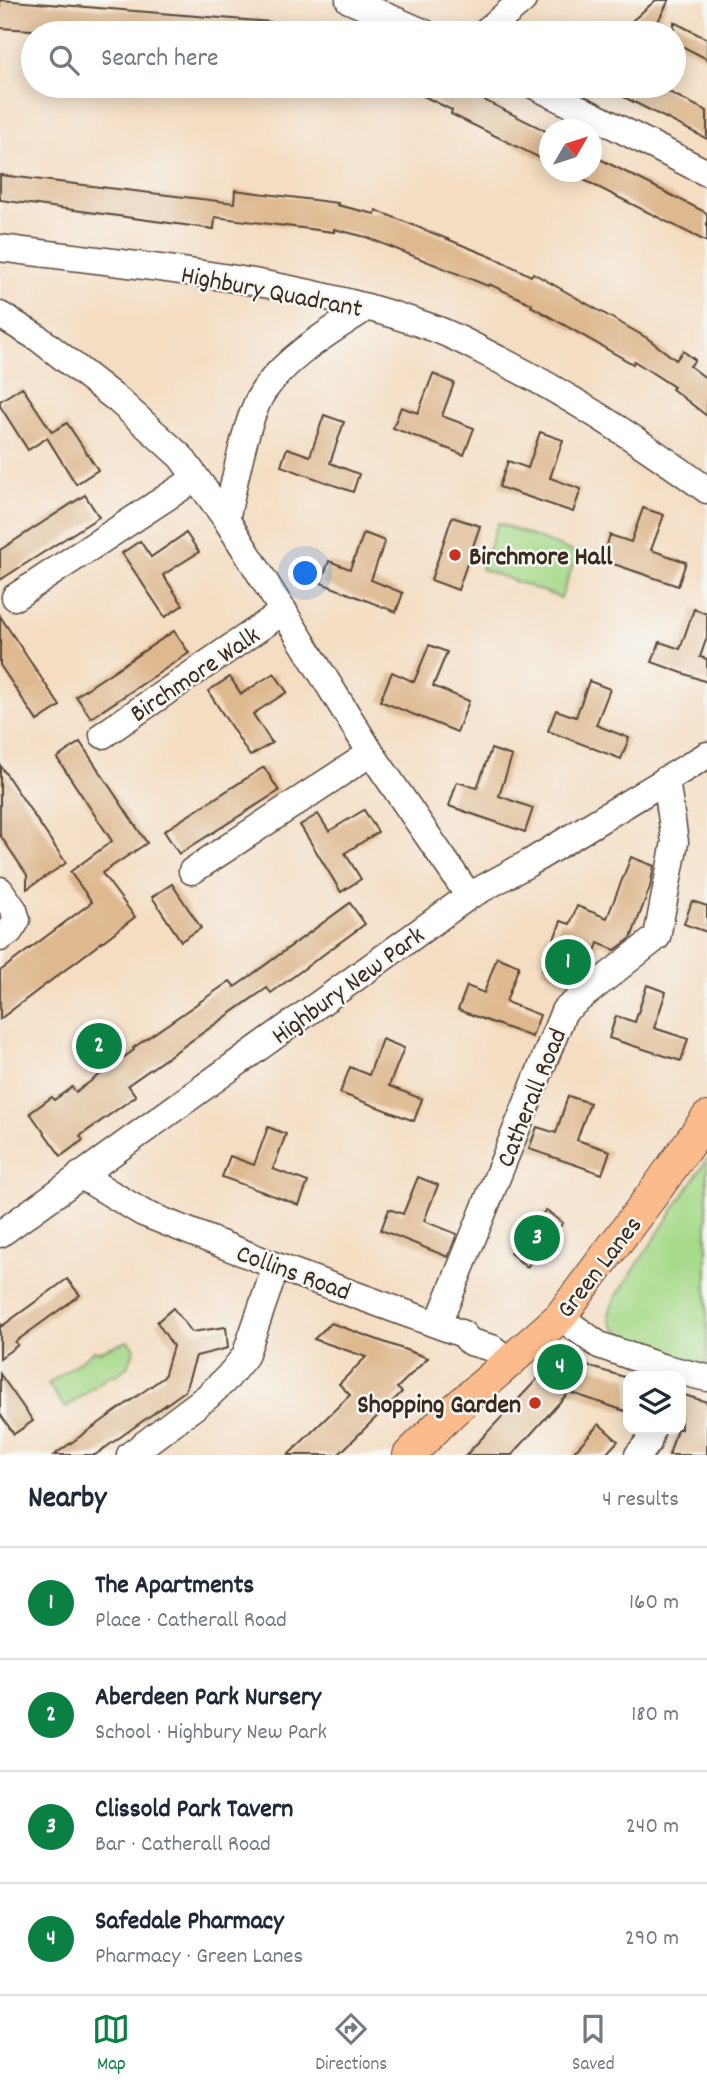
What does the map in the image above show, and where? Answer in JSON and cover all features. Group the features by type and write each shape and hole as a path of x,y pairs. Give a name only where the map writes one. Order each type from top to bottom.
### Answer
{"main road":[{"name":"Green Lanes","path":"424,1450 510,1362 560,1317 659,1187 707,1118"}],"street":[{"path":"349,0 397,21"},
{"path":"498,21 523,0"},
{"path":"559,98 707,173"},
{"name":"Highbury Quadrant","path":"0,248 214,276 337,298 435,328 532,376 637,440 707,490"},
{"path":"226,519 247,434 263,390 299,355 367,307"},
{"path":"0,314 38,338 119,401 181,457 226,519 371,753 469,897"},
{"path":"15,597 196,478"},
{"name":"Birchmore Walk","path":"103,735 284,611"},
{"path":"192,872 371,753"},
{"name":"Highbury New Park","path":"0,1234 469,897 707,755"},
{"name":"Catherall Road","path":"438,1324 564,1010 657,937 675,842 666,779"},
{"path":"0,890 14,910 17,920 10,931 0,938"},
{"name":"Collins Road","path":"80,1175 143,1213 276,1266 463,1334 476,1344 492,1348 510,1362"},
{"path":"130,1455 207,1397 245,1356 276,1266"},
{"path":"560,1317 599,1345 661,1367 707,1378"},
{"path":"638,1455 648,1443 651,1434"}],"green space":[{"path":"498,523 577,553 561,598 481,569"},
{"path":"707,1159 707,1364 640,1343 627,1336 611,1323 610,1310"},
{"path":"128,1341 135,1349 127,1367 115,1376 112,1374 65,1408 48,1384 95,1350 97,1352"}],"building":[{"path":"0,0 259,21 21,21 21,29 0,28"},
{"path":"656,0 669,0 658,21 632,21"},
{"path":"686,28 707,39 707,59 686,48"},
{"path":"428,98 480,98 539,128 539,158 451,114 452,110"},
{"path":"626,98 681,98 707,111 707,139"},
{"path":"602,160 707,213 707,242 588,182 602,182"},
{"path":"0,175 234,203 235,190 338,203 337,205 375,214 376,210 499,260 531,276 533,273 647,338 676,360 683,351 695,360 690,366 707,379 707,416 672,389 674,387 634,361 633,364 531,306 532,304 489,284 488,286 366,237 334,229 334,232 215,217 214,229 0,200"},
{"path":"433,374 454,383 442,416 474,428 464,455 393,428 401,407 418,413"},
{"path":"22,387 52,432 67,423 98,470 76,484 47,438 28,450 0,406 0,401"},
{"path":"324,415 344,422 330,463 359,474 353,492 281,466 287,448 310,456"},
{"path":"540,432 563,440 550,478 581,489 573,512 499,487 508,461 528,468"},
{"path":"85,495 99,517 0,580 0,550"},
{"path":"643,508 664,515 651,550 686,562 678,586 602,560 610,535 631,542"},
{"name":"Birchmore Hall","path":"452,517 480,526 458,590 431,580"},
{"path":"186,533 199,552 163,575 183,605 165,617 122,553 140,541 151,557"},
{"path":"364,533 385,541 371,580 403,593 396,612 321,583 329,561 350,569"},
{"path":"694,609 707,614 707,637 700,657 707,659 707,682 652,662 660,642 680,649"},
{"path":"0,616 60,706 37,721 0,665"},
{"path":"174,631 189,653 91,718 76,696"},
{"path":"429,645 447,652 433,686 469,701 457,732 380,701 392,672 414,682"},
{"path":"274,673 287,692 253,714 272,743 250,756 208,691 230,677 241,694"},
{"path":"589,681 610,689 596,725 629,738 621,759 548,731 556,710 576,717"},
{"path":"80,742 147,843 102,873 135,917 0,1019 0,971 92,902 70,872 112,841 57,758"},
{"path":"491,749 512,756 499,796 533,808 525,832 449,806 457,782 477,788"},
{"path":"0,765 66,863 27,889 27,875 0,835"},
{"path":"264,767 279,791 179,854 164,831"},
{"path":"364,810 378,832 345,853 361,879 341,892 300,825 318,814 329,831"},
{"path":"631,857 654,866 650,887 631,938 615,950 598,943 587,973 572,985 542,970 561,921 570,924 577,906 607,918"},
{"path":"172,884 201,928 181,941 152,897"},
{"path":"692,901 707,906 707,932 684,924"},
{"path":"350,903 365,924 271,993 267,988 128,1085 136,1096 80,1136 83,1140 61,1156 30,1113 72,1087 76,1092 134,1050 133,1048 230,981 235,987"},
{"path":"497,957 519,966 506,1002 540,1015 532,1037 458,1010 467,986 484,993"},
{"path":"647,985 666,992 654,1028 688,1039 681,1061 609,1038 616,1016 635,1022"},
{"path":"382,1039 404,1048 389,1086 422,1099 414,1121 340,1093 350,1067 369,1075"},
{"path":"568,1096 590,1103 577,1140 610,1151 602,1174 529,1149 537,1127 556,1133"},
{"path":"268,1127 286,1134 273,1169 308,1182 299,1205 222,1177 230,1156 254,1165"},
{"path":"418,1177 438,1185 424,1221 457,1234 448,1257 381,1230 389,1209 403,1214"},
{"path":"546,1210 563,1223 527,1267 510,1253"},
{"path":"67,1279 80,1295 15,1342 18,1345 0,1358 0,1323 2,1326"},
{"path":"173,1308 192,1332 226,1327 228,1348 196,1356 185,1391 95,1455 54,1455 164,1377 173,1346 157,1322"},
{"path":"331,1323 428,1358 397,1388 402,1392 338,1455 288,1455 350,1395 339,1384 366,1357 314,1339"},
{"path":"554,1357 578,1361 577,1363 623,1377 623,1410 569,1392 512,1455 466,1455 543,1373 541,1371"},
{"path":"0,1374 33,1421 14,1434 0,1414"},
{"path":"686,1396 707,1402 707,1455 669,1455 675,1434 686,1434"},
{"path":"599,1424 618,1441 605,1455 571,1455"}],"place":[{"name":"Birchmore Hall","path":"455,555"},
{"name":"The Apartments","path":"568,962"},
{"name":"Aberdeen Park Nursery","path":"99,1046"},
{"name":"Clissold Park Tavern","path":"537,1238"},
{"name":"Safedale Pharmacy","path":"560,1367"},
{"name":"Shopping Garden","path":"535,1403"}]}
